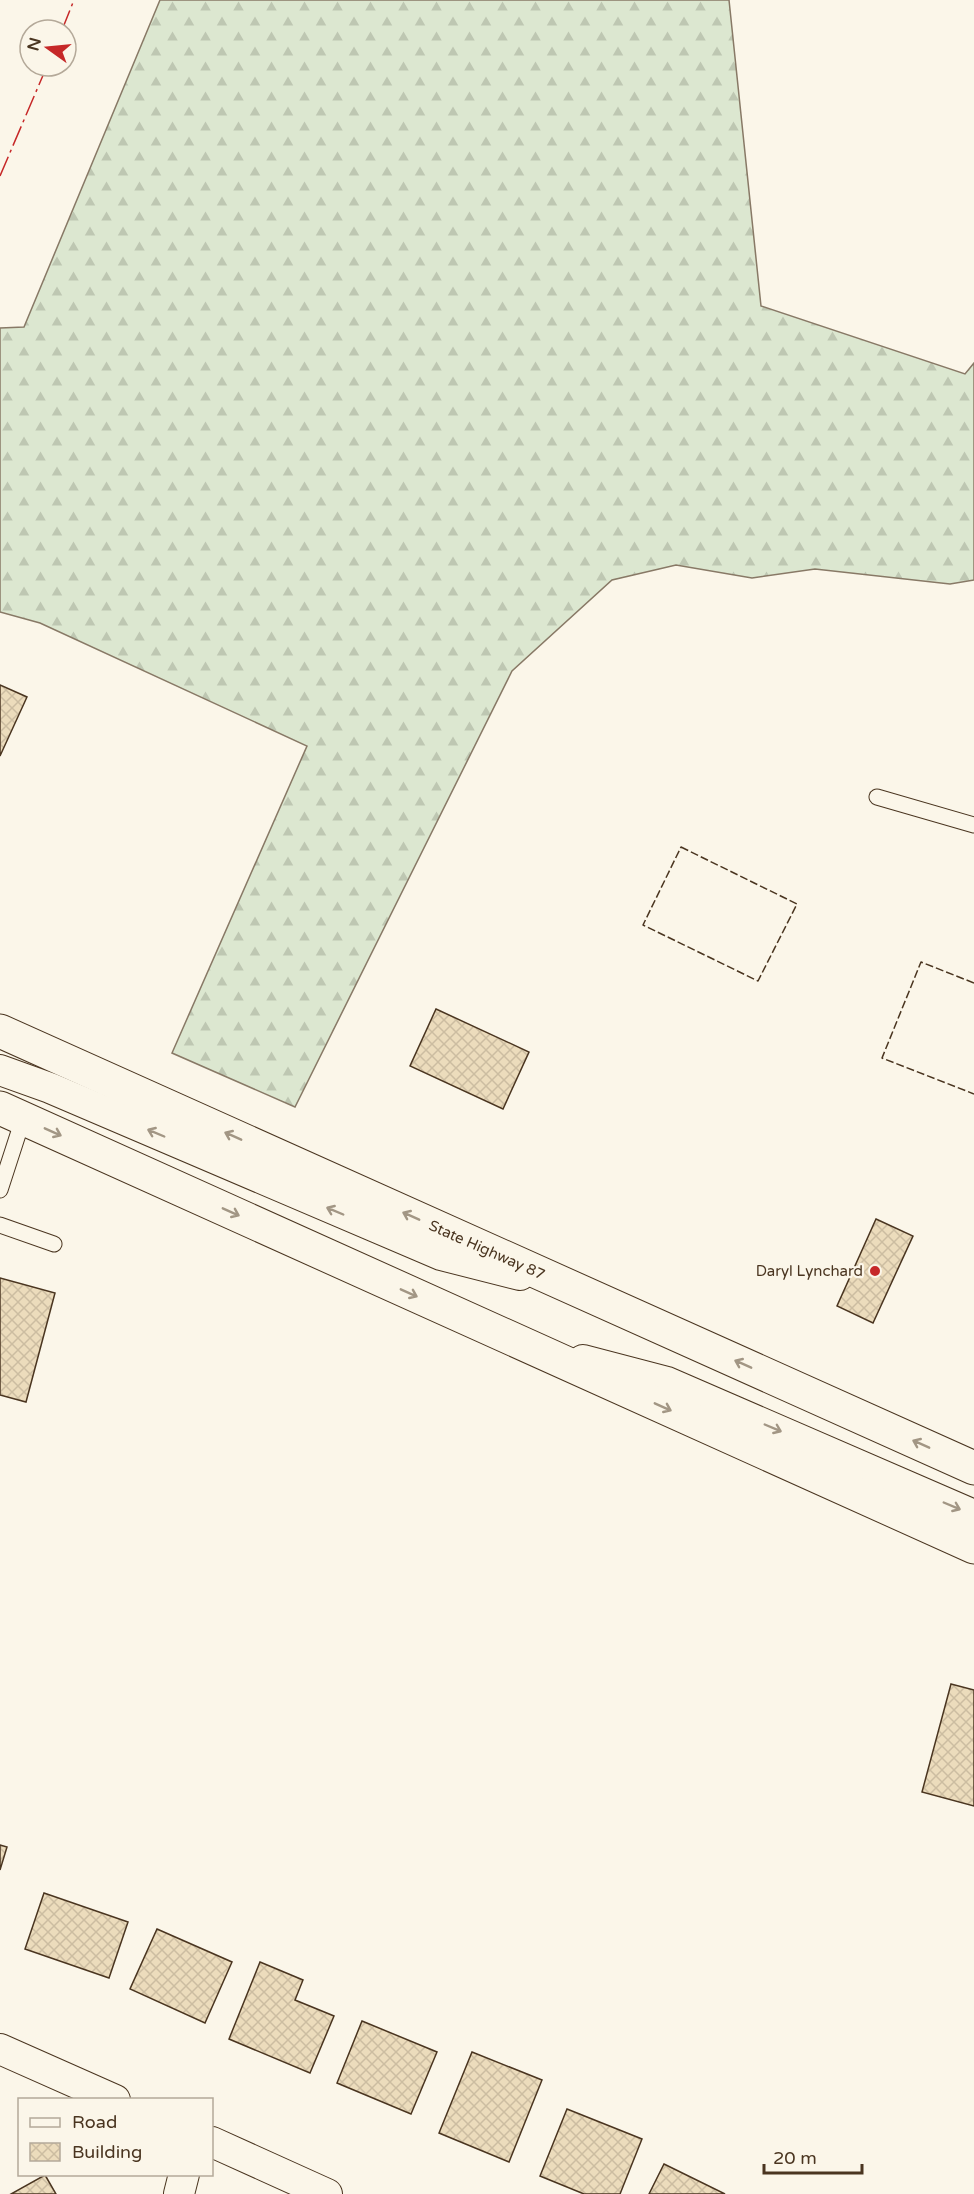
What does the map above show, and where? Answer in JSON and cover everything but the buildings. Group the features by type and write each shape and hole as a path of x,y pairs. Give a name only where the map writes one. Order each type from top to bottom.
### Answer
{"highway":[{"name":"State Highway 87","path":"0,1031 974,1468"},
{"path":"12,1114 974,1547"}],"street":[{"path":"0,1070 50,1088 441,1255 570,1287"},
{"path":"519,1342 667,1382 974,1515"},
{"path":"0,2049 110,2098"},
{"path":"213,2142 327,2194"},
{"path":"179,2194 184,2176"}],"lane":[{"path":"877,797 974,825"},
{"path":"0,1190 12,1114"},
{"path":"0,1225 54,1244"}],"green space":[{"path":"160,0 729,0 761,306 965,374 974,363 974,580 950,584 815,569 752,578 676,565 612,580 512,671 295,1107 172,1053 307,746 40,623 0,612 0,328 24,327"}],"fence":[{"path":"681,847 797,904 758,981 643,925 681,847"},
{"path":"974,983 921,962 882,1058 974,1094"}],"power":[{"path":"67,18 74,0"},
{"path":"0,176 42,78"}],"place":[{"name":"Daryl Lynchard","path":"875,1271"}]}
